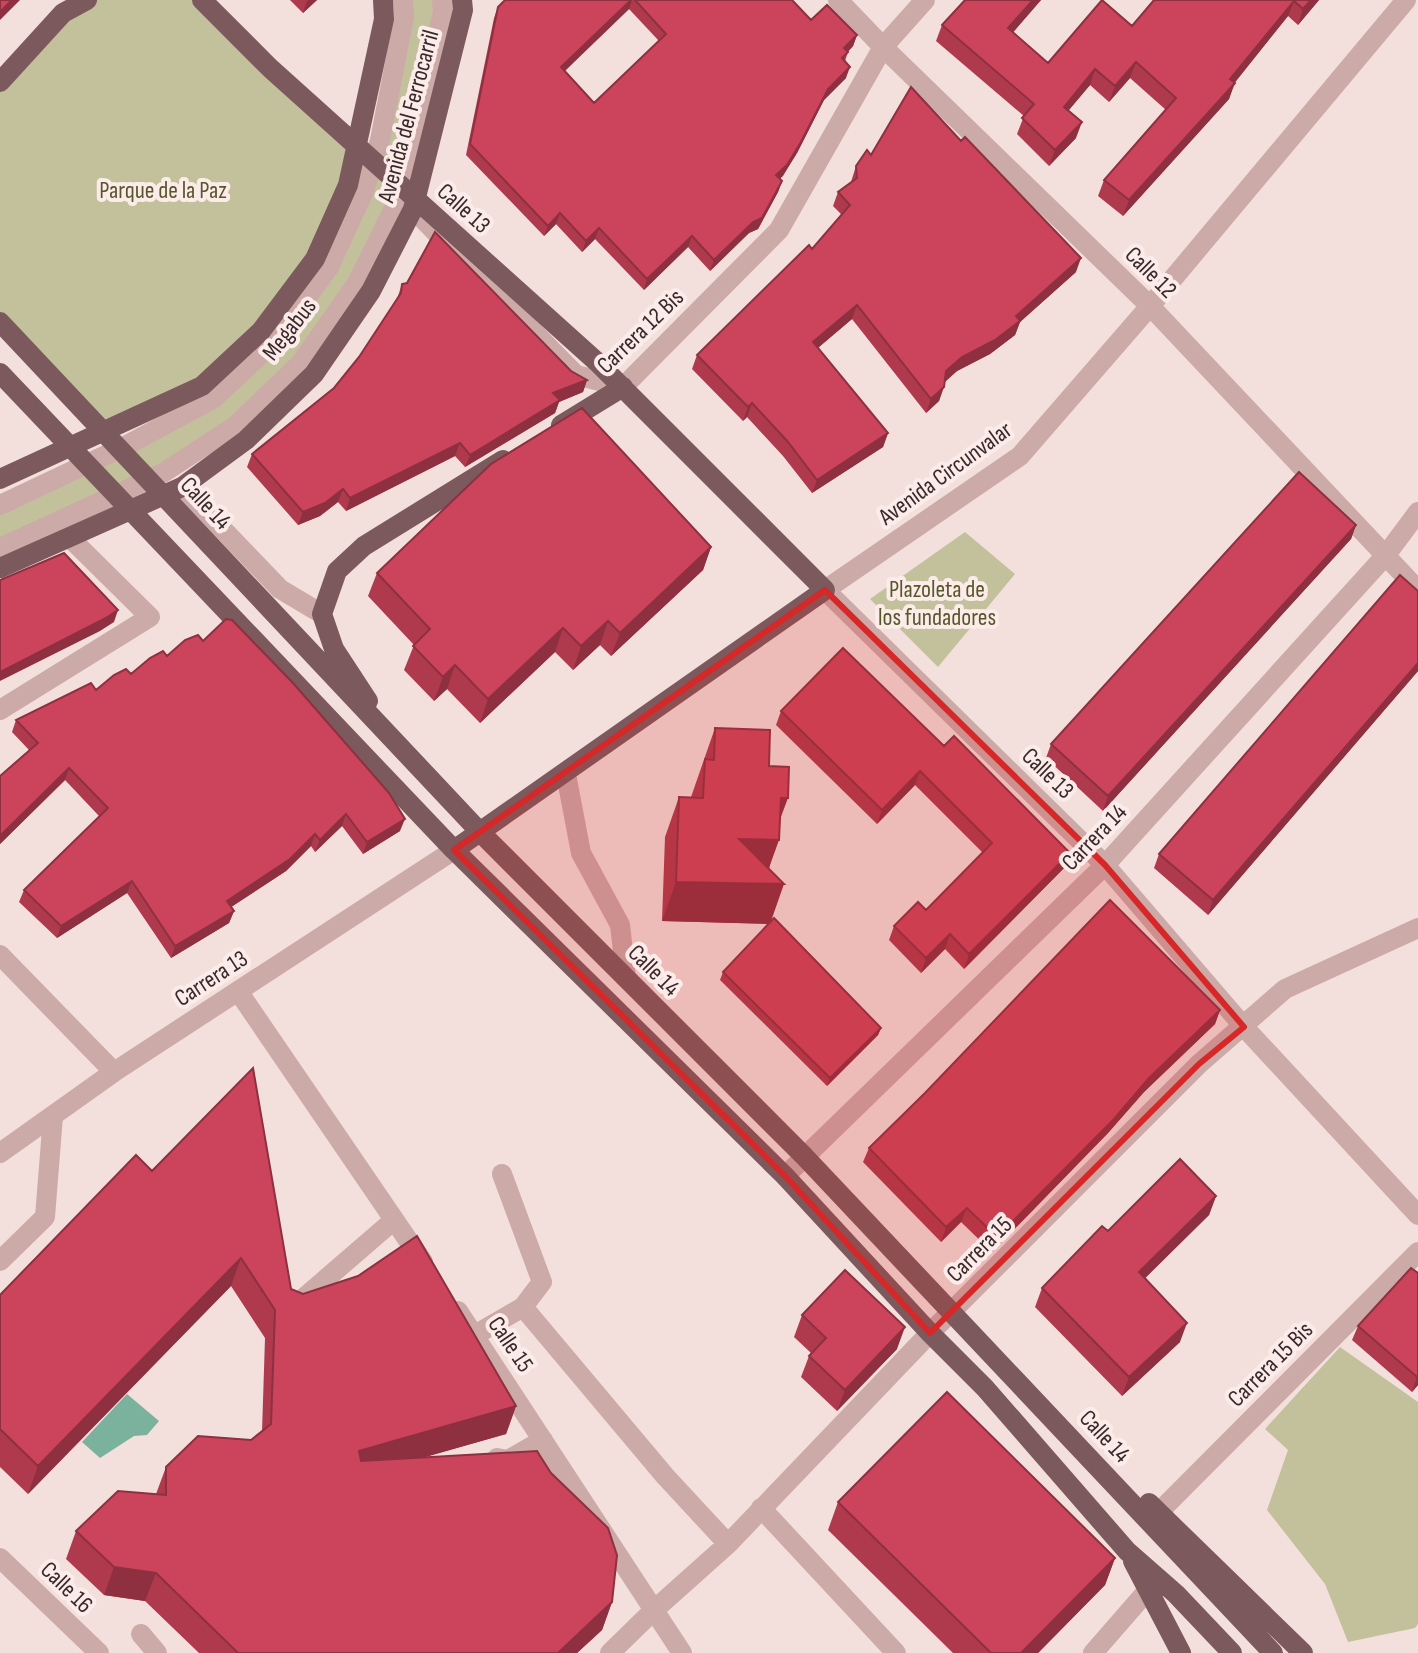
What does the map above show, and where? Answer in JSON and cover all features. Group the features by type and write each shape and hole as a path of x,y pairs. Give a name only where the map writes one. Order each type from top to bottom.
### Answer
{"main road":[{"path":"0,82 63,13 87,0"},
{"name":"Calle 13","path":"202,0 270,68 597,362 825,590"},
{"name":"Avenida del Ferrocarril","path":"0,479 202,386 261,331 315,259 348,185 384,19 383,0"},
{"name":"Avenida del Ferrocarril","path":"0,568 182,487 246,440 314,374 371,291 413,209 466,3"},
{"name":"Calle 14","path":"0,322 480,832 804,1156 1273,1653"},
{"path":"6,379 454,850 785,1176 985,1388 1127,1551 1176,1594 1232,1653"},
{"name":"Carrera 12 Bis","path":"541,437 623,387"},
{"path":"396,744 334,649 322,614 337,571 364,546 513,454"},
{"name":"Avenida Circunvalar","path":"454,850 825,590"},
{"path":"1037,1401 1159,1512 1303,1653"},
{"path":"1127,1551 1181,1653"}],"street":[{"name":"Megabus","path":"0,505 125,446 213,399 274,342 329,267 364,191 380,140 404,17 403,0"},
{"name":"Megabus","path":"0,548 163,473 235,426 301,363 357,283 397,202 409,163 443,12 442,0"},
{"name":"Calle 12","path":"838,0 1150,306 1418,590"},
{"name":"Carrera 12 Bis","path":"623,387 779,230 883,47 925,0"},
{"name":"Avenida Circunvalar","path":"825,590 1020,456 1406,0"},
{"name":"Calle 13","path":"413,209 576,375 623,387"},
{"path":"182,487 280,589 322,614"},
{"name":"Carrera 14","path":"785,1176 1105,865 1386,555 1418,512"},
{"path":"0,710 150,617 69,537"},
{"name":"Calle 13","path":"825,590 1105,865 1244,1027 1418,1215"},
{"path":"566,774 581,853 620,925 626,978"},
{"name":"Carrera 13","path":"0,1153 114,1072 454,850"},
{"name":"Carrera 15","path":"610,1653 728,1544 930,1333 1199,1064 1285,989 1418,928"},
{"path":"0,955 114,1072"},
{"name":"Calle 15","path":"238,991 475,1335 682,1653"},
{"path":"0,1261 45,1217 53,1116"},
{"path":"475,1335 523,1307 542,1282 502,1174"},
{"path":"291,1309 394,1220"},
{"name":"Carrera 15 Bis","path":"1159,1512 1418,1252"},
{"path":"523,1307 665,1476 728,1544"},
{"path":"479,1456 508,1460 543,1440"},
{"path":"761,1508 896,1653"},
{"name":"Calle 16","path":"0,1558 99,1653"},
{"path":"1093,1653 1147,1591"},
{"path":"141,1634 157,1653"}],"highlighted area":[{"path":"825,590 1105,865 1244,1027 1199,1064 930,1333 785,1176 454,850"}],"green space":[{"name":"Parque de la Paz","path":"87,0 202,0 359,143 315,259 202,386 104,432 0,322 0,82"},
{"path":"403,0 442,0 409,163 357,283 235,426 0,548 0,505 213,399 364,191"},
{"name":"Plazoleta de los fundadores","path":"965,532 1015,574 938,667 870,599"},
{"path":"1340,1347 1418,1402 1418,1624 1415,1628 1348,1642 1325,1584 1267,1510 1288,1450 1265,1429"}],"shaded area":[{"path":"127,1394 159,1421 147,1435 134,1436 100,1458 82,1442"}],"building":[{"path":"0,0 12,0 0,12"},
{"path":"505,0 631,0 561,67 594,103 666,34 635,0 792,0 811,20 827,5 857,35 844,48 848,52 842,58 850,67 828,89 801,142 787,165 776,175 782,181 762,218 753,222 714,260 692,236 647,279 599,228 586,241 560,213 548,226 470,144 498,7"},
{"path":"965,0 1033,0 1008,28 1048,63 1102,0 1132,26 1154,0 1311,0 1303,9 1294,1 1230,79 1235,83 1129,200 1104,180 1176,98 1136,62 1115,86 1095,69 1064,107 1082,122 1055,150 1022,118 1034,104 942,25"},
{"path":"911,87 961,141 965,137 1081,258 1016,316 1020,321 995,340 962,357 946,371 944,387 931,399 857,305 813,342 888,433 817,480 752,403 748,407 697,355 809,245 812,249 850,205 838,192 857,178 856,166 867,150 871,155"},
{"path":"435,232 571,371 587,380 553,393 560,400 470,455 460,443 350,498 343,489 325,503 303,512 252,454 334,388 359,357 401,293 402,284 407,283"},
{"path":"582,408 711,547 620,633 608,621 581,646 563,628 488,699 455,665 443,677 413,646 430,629 377,573 491,464"},
{"path":"1299,472 1356,525 1108,796 1051,744"},
{"path":"64,553 118,610 0,672 0,580"},
{"path":"1400,575 1418,591 1418,663 1213,900 1159,854"},
{"path":"226,619 232,620 293,683 389,793 405,819 367,842 346,814 320,840 315,834 290,859 227,901 234,911 175,946 132,881 61,926 24,890 108,808 69,768 0,836 0,776 38,743 16,720 91,683 96,690 126,669 131,674 163,651 167,656 185,640 198,635 203,641"},
{"path":"843,648 944,746 954,736 1070,853 969,954 950,934 926,958 894,926 918,902 926,910 992,843 920,771 882,810 781,711"},
{"path":"715,728 770,730 769,766 789,767 788,798 781,798 779,840 739,839 784,884 676,882 679,797 703,798 705,759 714,760"},
{"path":"1110,900 1220,1010 1149,1078 1114,1119 997,1237 967,1208 946,1227 869,1148"},
{"path":"774,918 881,1028 830,1078 723,972"},
{"path":"253,1068 291,1289 303,1294 358,1276 417,1236 516,1406 359,1451 361,1461 537,1451 551,1473 608,1528 617,1555 612,1602 558,1653 238,1653 156,1573 114,1567 76,1531 118,1491 166,1495 166,1467 198,1436 251,1440 271,1424 275,1310 241,1258 38,1466 0,1429 0,1295 136,1155 152,1171"},
{"path":"1180,1159 1216,1196 1139,1272 1187,1323 1129,1377 1042,1288 1102,1226 1108,1231"},
{"path":"1411,1268 1418,1273 1417,1377 1358,1326"},
{"path":"845,1270 905,1327 845,1390 809,1356 826,1338 802,1315"},
{"path":"947,1392 1115,1558 1021,1653 991,1653 838,1502"}]}
